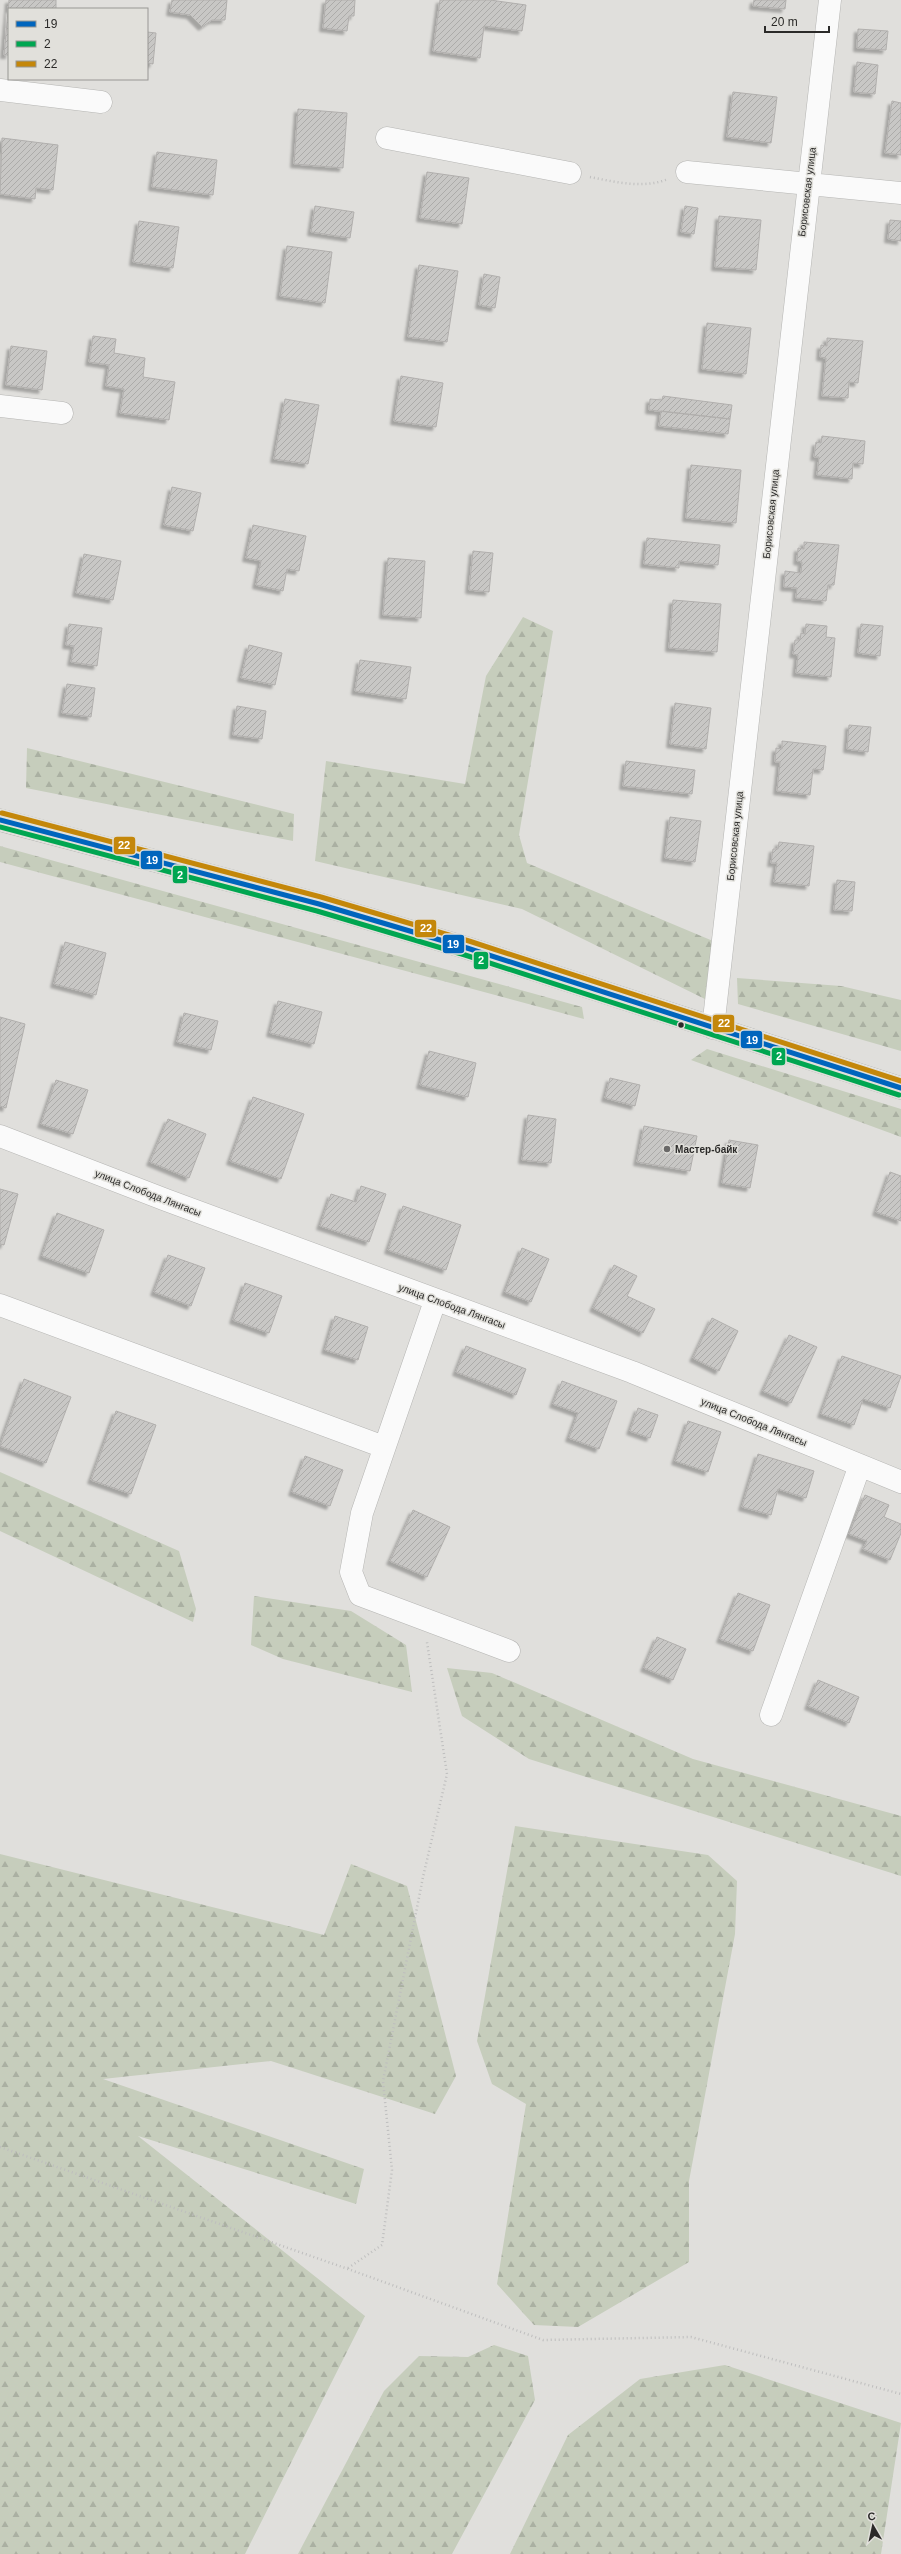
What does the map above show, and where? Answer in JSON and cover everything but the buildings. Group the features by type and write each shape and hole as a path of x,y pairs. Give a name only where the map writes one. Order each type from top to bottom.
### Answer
{"street":[{"name":"Борисовская улица","path":"713,1028 830,0"},
{"path":"0,90 101,102"},
{"path":"387,138 570,173"},
{"path":"687,172 901,193"},
{"path":"0,406 62,413"},
{"path":"0,820 319,904 466,948 901,1088"},
{"name":"улица Слобода Лянгасы","path":"0,1136 435,1301 632,1372 901,1482"},
{"path":"435,1301 362,1513 351,1572 360,1595 509,1651"},
{"path":"0,1305 384,1447"},
{"path":"771,1715 860,1465"}],"path":[{"path":"570,173 619,183 657,184 687,172"},
{"path":"348,2269 382,2245 392,2170 383,2081 423,1877 447,1774 424,1619"},
{"path":"0,2147 348,2269 543,2340 691,2337 901,2394"}],"green space":[{"path":"523,617 553,631 519,835 527,863 713,941 709,1001 522,909 315,861 326,761 465,784 486,676"},
{"path":"27,748 294,814 293,841 26,788"},
{"path":"0,846 582,1007 584,1019 0,862"},
{"path":"737,978 841,986 901,1000 901,1051 738,1004"},
{"path":"707,1049 901,1109 901,1137 691,1060"},
{"path":"0,1472 179,1551 196,1609 193,1622 0,1531"},
{"path":"254,1596 351,1611 406,1645 412,1692 283,1659 251,1645"},
{"path":"447,1668 492,1673 693,1759 901,1816 901,1876 529,1759 462,1716"},
{"path":"515,1826 708,1855 737,1881 735,1934 689,2181 689,2262 578,2327 534,2325 497,2284 526,2104 492,2084 477,2041"},
{"path":"0,1854 324,1935 351,1864 407,1886 456,2076 435,2114 271,2061 103,2079 364,2169 356,2204 138,2136 365,2316 245,2554 0,2554"},
{"path":"494,2345 528,2356 535,2400 452,2554 298,2554 384,2391 419,2356 468,2357"},
{"path":"725,2365 901,2423 881,2554 510,2554 568,2435 640,2379"}],"transit line":[{"name":"22","path":"2,813 321,897 469,941 901,1081"},
{"name":"19","path":"0,820 319,904 467,948 901,1088"},
{"name":"2","path":"0,827 317,911 465,955 899,1095"}],"place":[{"name":"Мастер-байк","path":"667,1149"}]}
